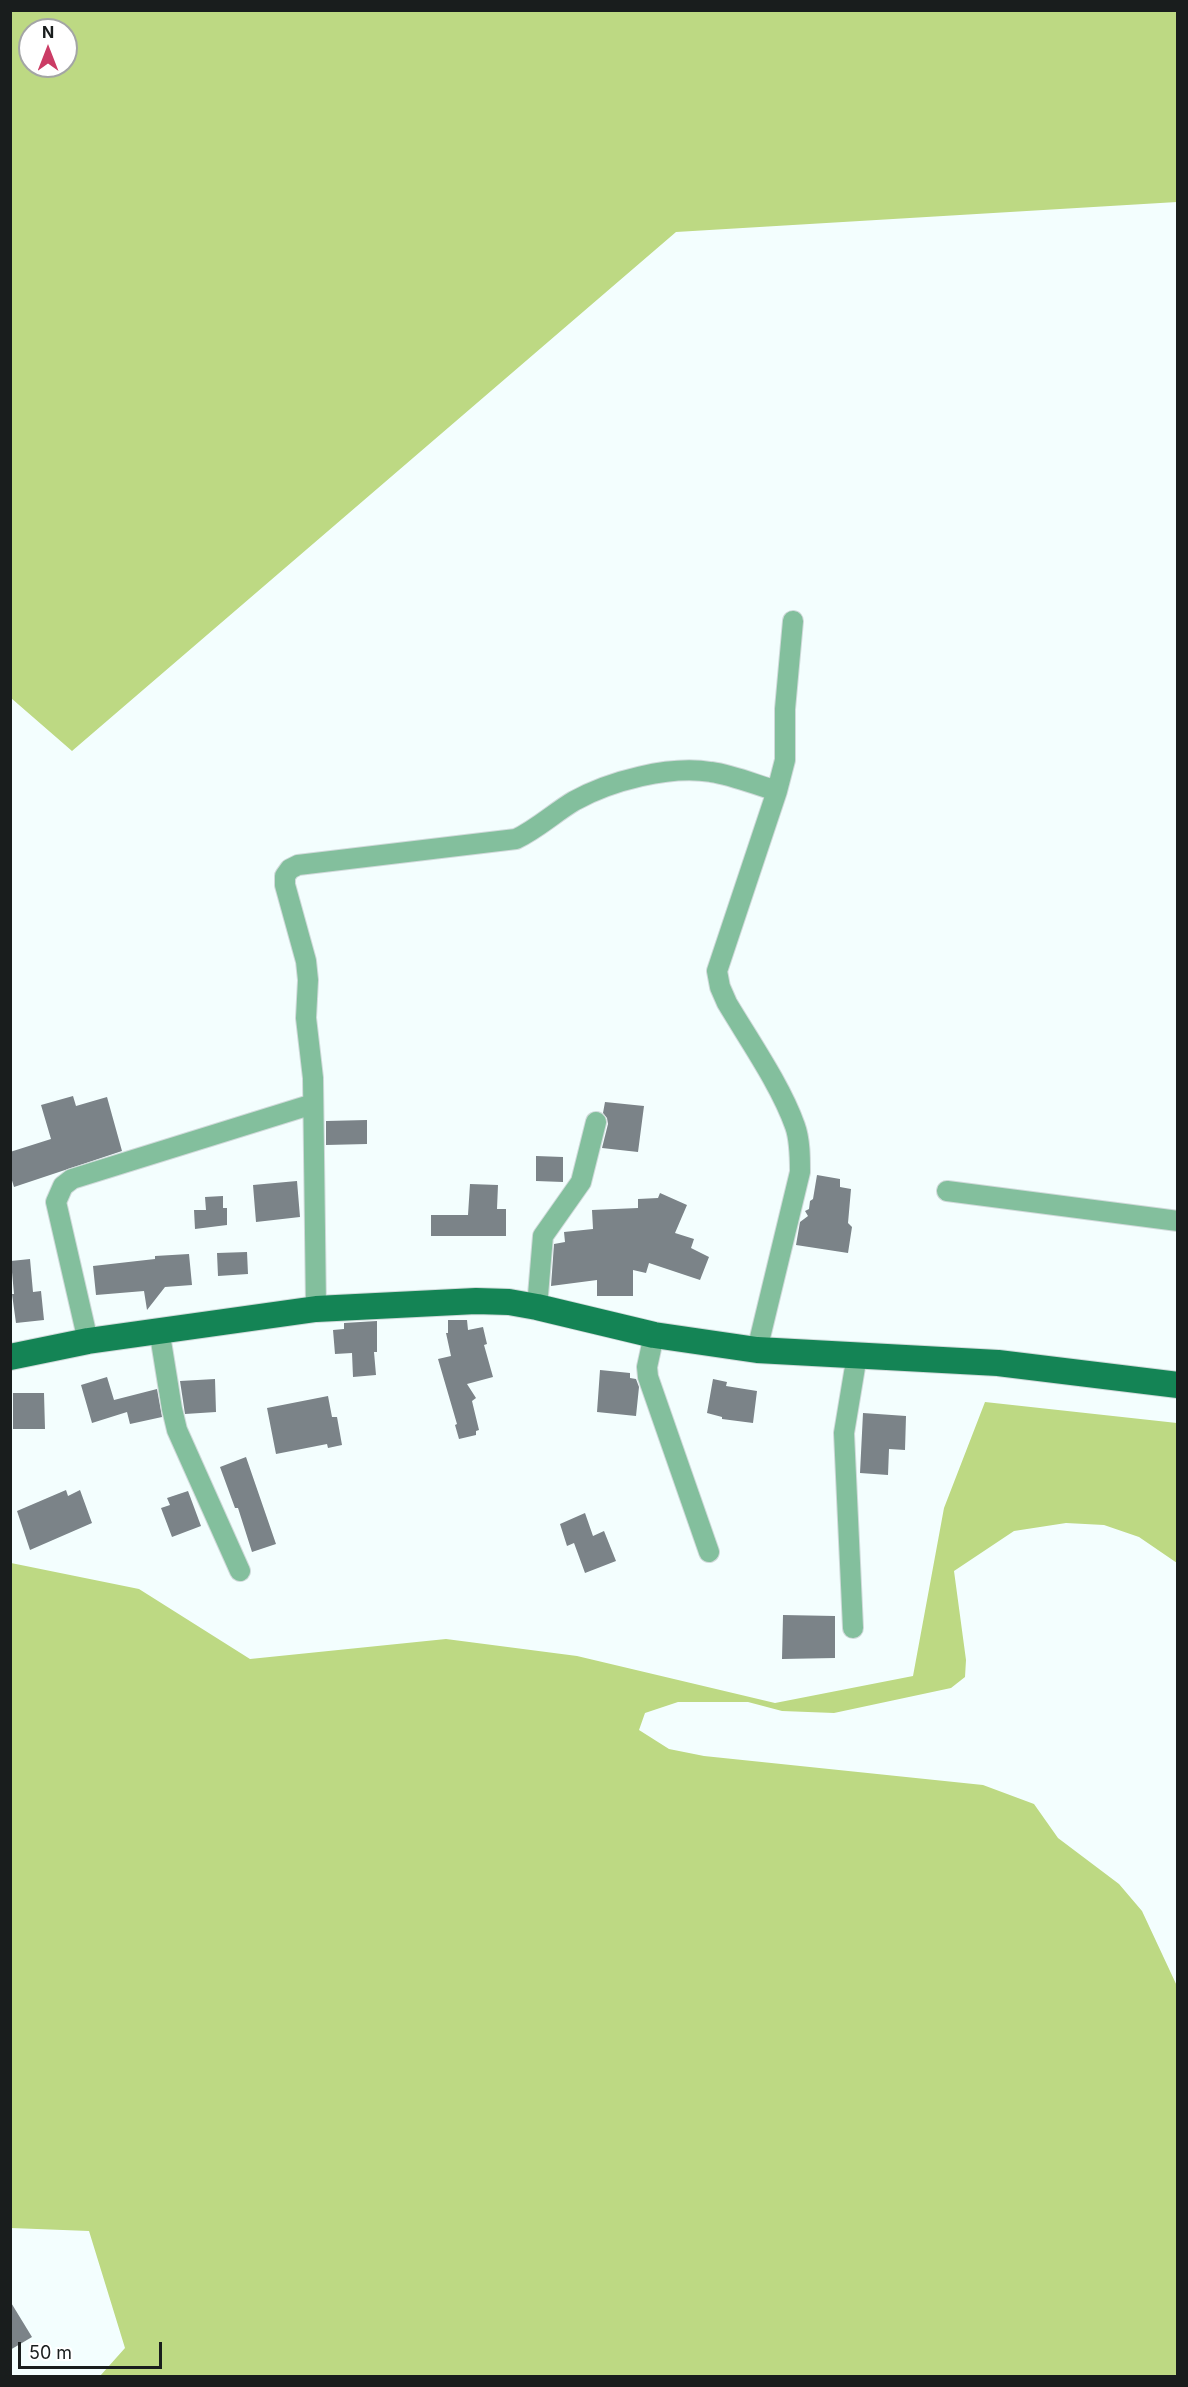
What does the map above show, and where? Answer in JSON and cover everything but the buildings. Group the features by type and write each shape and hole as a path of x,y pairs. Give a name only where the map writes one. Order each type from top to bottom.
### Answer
{"main road":[{"path":"10,1357 159,1329 316,1309 476,1301 537,1306 654,1335 757,1350 998,1363 1177,1385"}],"street":[{"path":"757,1350 800,1172 800,1153 796,1127 786,1105 727,1003 720,987 717,971 777,791 785,760 785,710 793,621"},
{"path":"316,1309 313,1078 306,1018 308,980 306,961 285,885 285,876 290,869 298,865 516,839 575,801 623,780 639,776 705,771 777,791"},
{"path":"88,1341 56,1202 63,1186 72,1179 313,1104"},
{"path":"537,1306 543,1236 581,1182 596,1122"},
{"path":"947,1191 1178,1221"},
{"path":"159,1329 177,1430 240,1571"},
{"path":"654,1335 647,1367 648,1377 709,1552"},
{"path":"853,1628 844,1434 857,1355"}],"green space":[{"path":"11,10 1177,11 1177,202 676,232 72,751 11,698"},
{"path":"985,1402 1177,1423 1177,1563 1139,1537 1104,1525 1066,1523 1014,1531 954,1571 966,1660 965,1677 951,1688 834,1713 782,1711 748,1702 678,1702 645,1713 639,1730 669,1749 704,1756 983,1785 1034,1804 1058,1838 1119,1884 1142,1911 1177,1986 1177,2376 100,2376 125,2348 89,2231 11,2228 11,1563 139,1589 250,1659 446,1639 577,1656 775,1703 913,1676 944,1508"}]}
